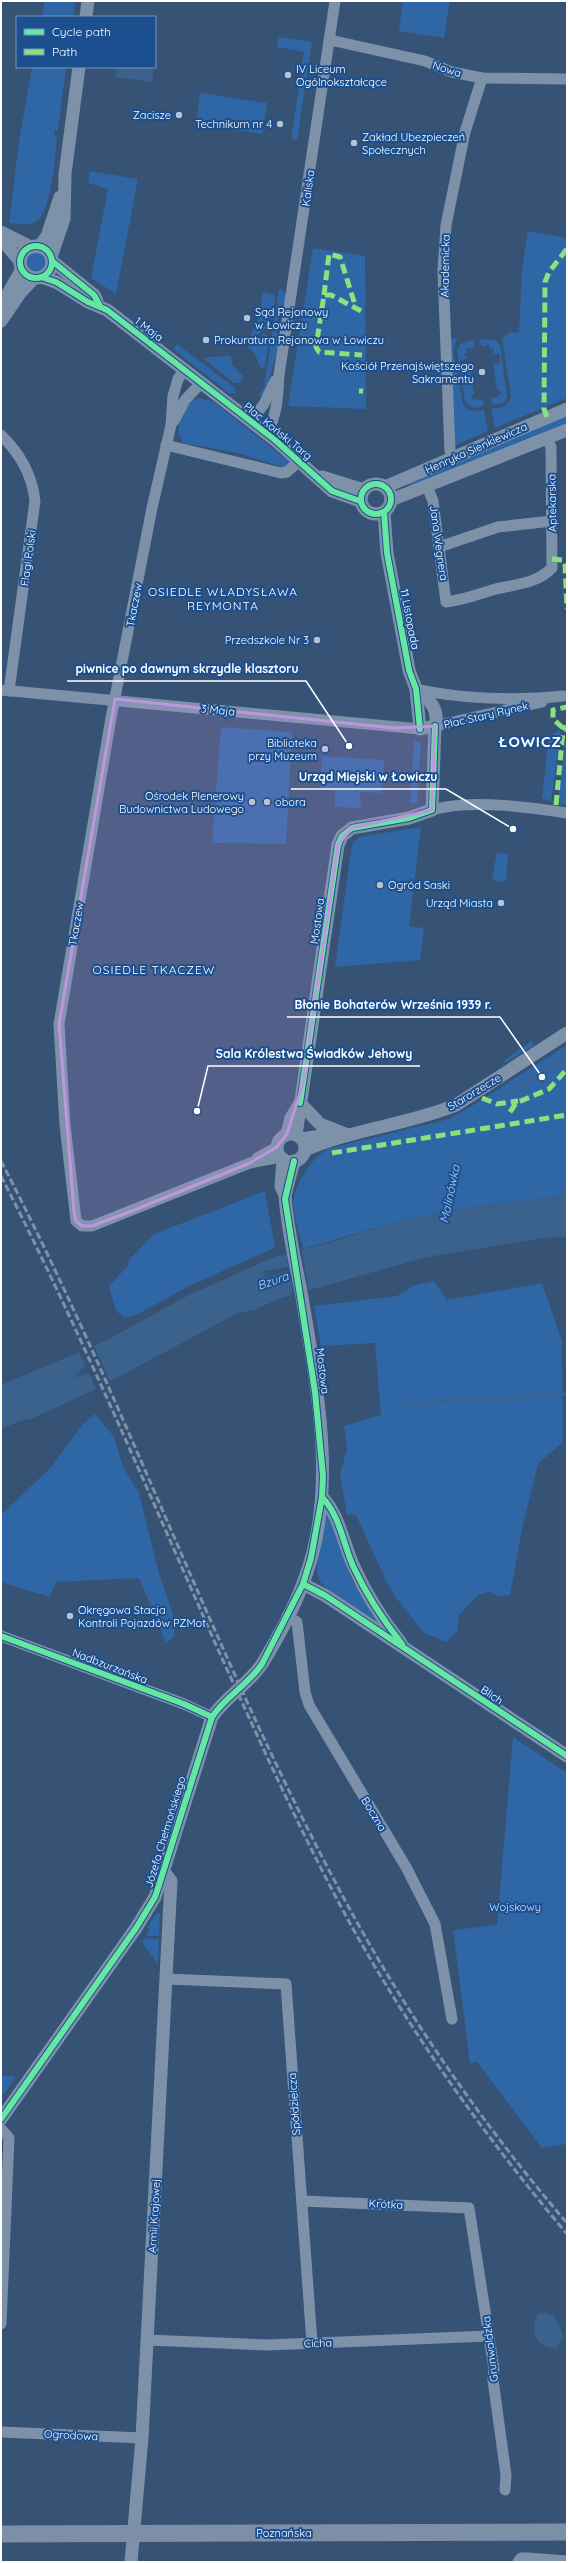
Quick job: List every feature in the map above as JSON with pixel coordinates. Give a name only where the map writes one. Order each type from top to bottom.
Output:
[{"type":"main road","name":"Poznańska","points":[[1,2534],[567,2532]]},
{"type":"street","points":[[86,16],[88,1]]},
{"type":"street","name":"Kaliska","points":[[267,434],[274,418],[279,375],[335,1]]},
{"type":"street","name":"Nowa","points":[[330,40],[425,61],[452,72],[482,78],[567,79]]},
{"type":"street","points":[[1,322],[20,293],[38,278],[50,271],[64,219],[65,178],[79,68]]},
{"type":"street","name":"Akademicka","points":[[453,458],[450,451],[443,271],[450,198],[454,190],[464,136],[482,78]]},
{"type":"street","points":[[1,306],[21,265],[24,252],[35,247],[47,236],[65,178]]},
{"type":"street","points":[[1,232],[35,247],[47,250],[52,259]]},
{"type":"street","points":[[1,240],[28,276],[38,278]]},
{"type":"street","name":"1 Maja","points":[[52,259],[94,296],[100,306]]},
{"type":"street","name":"1 Maja","points":[[38,278],[56,282],[88,302],[100,306],[185,369]]},
{"type":"street","points":[[172,425],[173,396],[178,380],[185,369]]},
{"type":"street","name":"Plac Koński Targ","points":[[185,369],[267,434],[314,474],[362,496]]},
{"type":"street","name":"Kaliska","points":[[251,421],[264,404],[279,375]]},
{"type":"street","points":[[166,445],[172,425],[185,400],[202,382]]},
{"type":"street","name":"Henryka Sienkiewicza","points":[[385,487],[567,409]]},
{"type":"street","name":"Henryka Sienkiewicza","points":[[391,500],[567,430]]},
{"type":"street","name":"Flagi Polski","points":[[1,435],[24,463],[30,475],[35,501],[5,690]]},
{"type":"street","name":"Aptekarska","points":[[446,602],[466,600],[493,590],[528,583],[543,576],[552,568],[551,447],[547,438]]},
{"type":"street","name":"Plac Koński Targ","points":[[166,445],[215,455],[281,473],[287,472],[299,461]]},
{"type":"street","name":"Tkaczew","points":[[166,445],[115,699],[59,1024],[65,1125],[76,1221],[82,1226],[92,1226],[250,1163],[284,1156]]},
{"type":"street","points":[[373,484],[385,487],[391,500],[379,514],[365,510],[362,496],[373,484]]},
{"type":"street","name":"Jana Wegnera","points":[[427,486],[433,501],[446,602]]},
{"type":"street","name":"11 Listopada","points":[[379,514],[409,670],[416,689],[420,729]]},
{"type":"street","points":[[439,547],[498,527],[552,521]]},
{"type":"street","name":"11 Listopada","points":[[416,689],[426,696],[435,709],[437,719],[435,726]]},
{"type":"street","name":"Plac Stary Rynek","points":[[416,689],[435,693],[518,698],[565,695]]},
{"type":"street","name":"3 Maja","points":[[5,690],[115,699],[394,728],[420,729],[435,726]]},
{"type":"street","name":"Plac Stary Rynek","points":[[432,810],[435,726],[565,695]]},
{"type":"street","points":[[432,810],[456,806],[502,806],[567,813]]},
{"type":"street","name":"Mostowa","points":[[298,1140],[300,1103],[338,844],[342,836],[352,828],[409,818],[432,810]]},
{"type":"street","name":"Starorzecze","points":[[298,1140],[348,1135],[438,1113],[456,1105],[567,1033]]},
{"type":"street","points":[[300,1103],[320,1124],[348,1135]]},
{"type":"street","points":[[280,1140],[298,1140],[301,1158],[284,1156],[280,1140]]},
{"type":"street","name":"Mostowa","points":[[284,1156],[281,1186],[285,1197],[308,1333],[321,1439],[322,1497],[311,1558],[303,1584]]},
{"type":"street","name":"Blich","points":[[322,1497],[336,1518],[359,1578],[384,1629]]},
{"type":"street","name":"Blich","points":[[303,1584],[384,1629],[407,1651],[567,1756]]},
{"type":"street","name":"Józefa Chełmońskiego","points":[[1,2119],[136,1928],[155,1896],[164,1872],[212,1717],[230,1695],[255,1674],[303,1584]]},
{"type":"street","name":"Boczna","points":[[287,1616],[297,1622],[305,1692],[317,1722],[402,1860],[435,1924],[452,2019]]},
{"type":"street","name":"Nadbzurzańska","points":[[1,1636],[184,1704],[212,1717]]},
{"type":"street","name":"Armii Krajowej","points":[[131,2562],[142,2438],[167,1979],[171,1881],[164,1872]]},
{"type":"street","name":"Spółdzielcza","points":[[167,1979],[286,1984],[312,2343]]},
{"type":"street","points":[[1,2129],[9,2138],[1,2324]]},
{"type":"street","name":"Krótka","points":[[302,2200],[469,2208]]},
{"type":"street","name":"Grunwaldzka","points":[[469,2208],[489,2336],[506,2475],[505,2490]]},
{"type":"street","name":"Cicha","points":[[147,2340],[267,2345],[489,2336]]},
{"type":"street","name":"Ogrodowa","points":[[1,2432],[142,2438]]},
{"type":"street","points":[[518,2562],[520,2558],[567,2561]]},
{"type":"highlighted area","points":[[115,699],[394,728],[435,726],[432,810],[352,828],[338,845],[303,1084],[287,1134],[277,1147],[250,1163],[92,1226],[82,1226],[76,1221],[74,1212],[59,1024]]},
{"type":"green space","points":[[45,1],[75,1],[73,16],[42,16]]},
{"type":"green space","points":[[403,1],[450,1],[444,38],[399,31]]},
{"type":"green space","points":[[279,37],[312,42],[297,140],[291,139],[304,52],[277,47]]},
{"type":"green space","points":[[32,68],[66,68],[58,131],[55,130],[54,135],[57,136],[52,182],[42,214],[34,223],[27,224],[9,223],[19,141]]},
{"type":"green space","points":[[200,93],[267,103],[262,134],[196,124]]},
{"type":"green space","points":[[90,171],[138,179],[116,294],[91,278],[108,189],[88,183]]},
{"type":"green space","points":[[528,231],[567,238],[567,398],[495,428],[491,409],[506,406],[511,397],[502,339],[510,332],[519,333],[522,268]]},
{"type":"green space","points":[[313,248],[365,256],[366,409],[288,406]]},
{"type":"green space","points":[[36,252],[43,255],[46,262],[43,269],[36,272],[29,269],[26,262],[29,255]]},
{"type":"green space","points":[[279,288],[287,294],[285,304],[279,307],[276,331],[281,337],[266,391],[264,396],[258,396],[264,388]]},
{"type":"green space","points":[[263,292],[275,295],[272,317],[267,327],[262,332],[248,339],[258,320]]},
{"type":"green space","points":[[263,334],[267,335],[269,339],[265,367],[261,369],[255,354],[247,346]]},
{"type":"green space","points":[[457,338],[453,352],[463,405],[470,411],[484,410],[488,431],[454,446],[450,339]]},
{"type":"green space","points":[[479,339],[496,340],[500,345],[507,396],[504,403],[493,405],[490,398],[498,397],[498,395],[501,394],[500,390],[497,390],[493,364],[500,363],[499,354],[491,355],[491,353],[494,353],[493,348],[490,349],[489,344],[482,347]]},
{"type":"green space","points":[[474,340],[474,348],[466,349],[467,353],[464,353],[465,358],[468,357],[468,359],[460,360],[462,370],[470,368],[474,394],[471,395],[472,399],[483,400],[483,406],[478,408],[469,406],[465,401],[457,350],[460,344]]},
{"type":"green space","points":[[177,344],[235,388],[235,393],[230,394],[173,349]]},
{"type":"green space","points":[[231,356],[232,365],[243,376],[240,383],[234,383],[204,359],[206,357]]},
{"type":"green space","points":[[198,398],[212,401],[290,462],[285,468],[238,453],[183,443],[178,433],[181,417],[193,400]]},
{"type":"green space","points":[[567,415],[567,424],[410,489],[407,481]]},
{"type":"green space","points":[[221,727],[292,732],[286,844],[212,843]]},
{"type":"green space","points":[[559,730],[561,733],[551,802],[542,798],[549,737]]},
{"type":"green space","points":[[567,730],[567,805],[559,804],[558,801]]},
{"type":"green space","points":[[414,741],[421,742],[417,803],[410,803]]},
{"type":"green space","points":[[322,756],[384,760],[382,793],[360,792],[361,808],[335,807],[335,791],[320,788]]},
{"type":"green space","name":"Ogród Saski","points":[[421,827],[409,926],[424,928],[420,960],[335,967],[352,844],[359,837]]},
{"type":"green space","points":[[497,853],[507,854],[508,857],[506,879],[503,882],[495,881],[492,878]]},
{"type":"green space","points":[[533,1040],[533,1046],[505,1063],[503,1061]]},
{"type":"green space","points":[[567,1045],[567,1195],[463,1208],[400,1221],[303,1249],[293,1202],[296,1190],[306,1170],[321,1153],[327,1149],[449,1119]]},
{"type":"green space","points":[[265,1191],[275,1248],[193,1284],[136,1315],[125,1318],[116,1311],[109,1286],[128,1266],[129,1260],[154,1234]]},
{"type":"green space","points":[[434,1281],[447,1300],[542,1283],[562,1341],[563,1442],[538,1464],[522,1529],[510,1595],[499,1597],[490,1591],[477,1596],[459,1615],[457,1631],[446,1642],[424,1633],[397,1599],[387,1583],[356,1515],[347,1515],[340,1475],[347,1448],[344,1426],[381,1415],[375,1343],[321,1346],[314,1306],[397,1296],[415,1285]]},
{"type":"green space","points":[[95,1414],[114,1437],[123,1467],[139,1493],[159,1573],[172,1612],[175,1636],[166,1643],[139,1578],[56,1582],[50,1597],[1,1582],[1,1515],[51,1467],[82,1425]]},
{"type":"green space","points":[[328,1514],[350,1576],[378,1623],[335,1596],[321,1583],[318,1577],[318,1555]]},
{"type":"green space","name":"Wojskowy","points":[[513,1737],[567,1773],[567,2144],[542,2148],[477,2062],[470,2063],[453,1930],[497,1925]]},
{"type":"green space","points":[[157,1912],[160,1914],[159,1936],[146,1936],[149,1930],[147,1928]]},
{"type":"green space","points":[[145,1938],[159,1939],[158,1964],[142,1943]]},
{"type":"green space","points":[[1,2075],[16,2077],[4,2094],[1,2092]]},
{"type":"water","points":[[117,68],[154,68],[152,82],[116,77]]},
{"type":"water","name":"Bzura","points":[[567,1195],[567,1237],[544,1238],[427,1257],[281,1298],[254,1310],[238,1313],[90,1392],[31,1419],[1,1429],[1,1385],[105,1341],[189,1295],[274,1257],[325,1244],[400,1221],[463,1208]],"holes":[[[302,1264],[291,1270],[265,1278],[264,1271]],[[102,1364],[96,1370],[73,1378],[84,1367]]]},
{"type":"water","points":[[544,2313],[554,2316],[562,2332],[562,2340],[556,2348],[543,2345],[536,2337],[534,2332],[535,2320],[538,2314]]},
{"type":"pier","points":[[301,1247],[309,1292],[293,1296],[289,1269],[292,1267],[289,1268],[286,1251]]},
{"type":"pier","points":[[93,1344],[111,1383],[97,1391],[88,1371],[96,1367],[87,1369],[78,1350]]},
{"type":"waterway","name":"Malinówka","points":[[504,1096],[567,1057]]},
{"type":"waterway","name":"Malinówka","points":[[446,1215],[459,1155]]},
{"type":"waterway","points":[[407,1404],[567,1394]]},
{"type":"railway","points":[[1,1161],[47,1253],[90,1345],[256,1721],[300,1813],[347,1904],[396,1988],[449,2070],[506,2148],[567,2223]]},
{"type":"railway","points":[[1,1176],[87,1354],[267,1757],[300,1826],[352,1927],[375,1968],[425,2047],[479,2123],[567,2234]]},
{"type":"marked path","points":[[547,417],[544,409],[545,282],[549,272],[567,249]]},
{"type":"marked path","points":[[324,295],[329,254],[340,257],[356,308]]},
{"type":"marked path","points":[[361,311],[331,295],[324,295],[316,347],[319,352],[362,355]]},
{"type":"marked path","points":[[552,559],[563,560],[565,564],[567,609]]},
{"type":"marked path","points":[[563,728],[553,719],[553,710],[567,707]]},
{"type":"marked path","points":[[556,805],[563,731],[567,726]]},
{"type":"marked path","points":[[510,1112],[516,1103],[549,1089],[567,1069]]},
{"type":"marked path","points":[[482,1098],[497,1104],[518,1101]]},
{"type":"marked path","points":[[332,1153],[567,1115]]},
{"type":"cycle path","points":[[33,246],[39,246],[49,253],[52,262],[51,268],[45,275],[39,278],[33,278],[23,271],[20,265],[20,259],[27,249],[33,246]]},
{"type":"cycle path","points":[[52,261],[94,295],[100,306]]},
{"type":"cycle path","points":[[41,277],[56,282],[88,302],[107,310],[275,440],[332,491],[360,501]]},
{"type":"cycle path","points":[[376,484],[387,488],[391,499],[387,510],[376,514],[365,510],[361,499],[365,488],[376,484]]},
{"type":"cycle path","points":[[384,512],[387,553],[409,670],[416,689],[420,729]]},
{"type":"cycle path","points":[[300,1103],[338,845],[342,836],[352,828],[409,818],[432,810],[435,726]]},
{"type":"cycle path","points":[[1,2119],[136,1928],[155,1897],[212,1717],[224,1702],[250,1678],[262,1664],[303,1584],[311,1558],[322,1497],[323,1476],[315,1392],[285,1199],[294,1161]]},
{"type":"cycle path","points":[[322,1497],[328,1504],[337,1521],[353,1566],[363,1587],[402,1644]]},
{"type":"cycle path","points":[[303,1584],[326,1596],[567,1756]]},
{"type":"cycle path","points":[[1,1636],[184,1704],[212,1717]]},
{"type":"place","name":"IV Liceum Ogólnokształcące","points":[[288,75]]},
{"type":"place","name":"Zacisze","points":[[179,115]]},
{"type":"place","name":"Technikum nr 4","points":[[280,124]]},
{"type":"place","name":"Zakład Ubezpieczeń Społecznych","points":[[354,143]]},
{"type":"place","name":"Sąd Rejonowy w Łowiczu","points":[[247,318]]},
{"type":"place","name":"Prokuratura Rejonowa w Łowiczu","points":[[206,340]]},
{"type":"place","name":"Kościół Przenajświętszego Sakramentu","points":[[482,372]]},
{"type":"place","name":"Przedszkole Nr 3","points":[[317,640]]},
{"type":"place","name":"piwnice po dawnym skrzydle klasztoru","points":[[349,746]]},
{"type":"place","name":"Biblioteka przy Muzeum","points":[[325,749]]},
{"type":"place","name":"Ośrodek Plenerowy Budownictwa Ludowego","points":[[252,802]]},
{"type":"place","name":"obora","points":[[267,802]]},
{"type":"place","name":"Urząd Miejski w Łowiczu","points":[[513,829]]},
{"type":"place","name":"Ogród Saski","points":[[380,885]]},
{"type":"place","name":"Urząd Miasta","points":[[501,903]]},
{"type":"place","name":"Błonie Bohaterów Września 1939 r.","points":[[542,1077]]},
{"type":"place","name":"Sala Królestwa Świadków Jehowy","points":[[197,1111]]},
{"type":"place","name":"Okręgowa Stacja Kontroli Pojazdów PZMot","points":[[70,1616]]},
{"type":"district","name":"OSIEDLE WŁADYSŁAWA REYMONTA","points":[[223,599]]},
{"type":"district","name":"ŁOWICZ","points":[[530,742]]},
{"type":"district","name":"OSIEDLE TKACZEW","points":[[154,970]]}]
